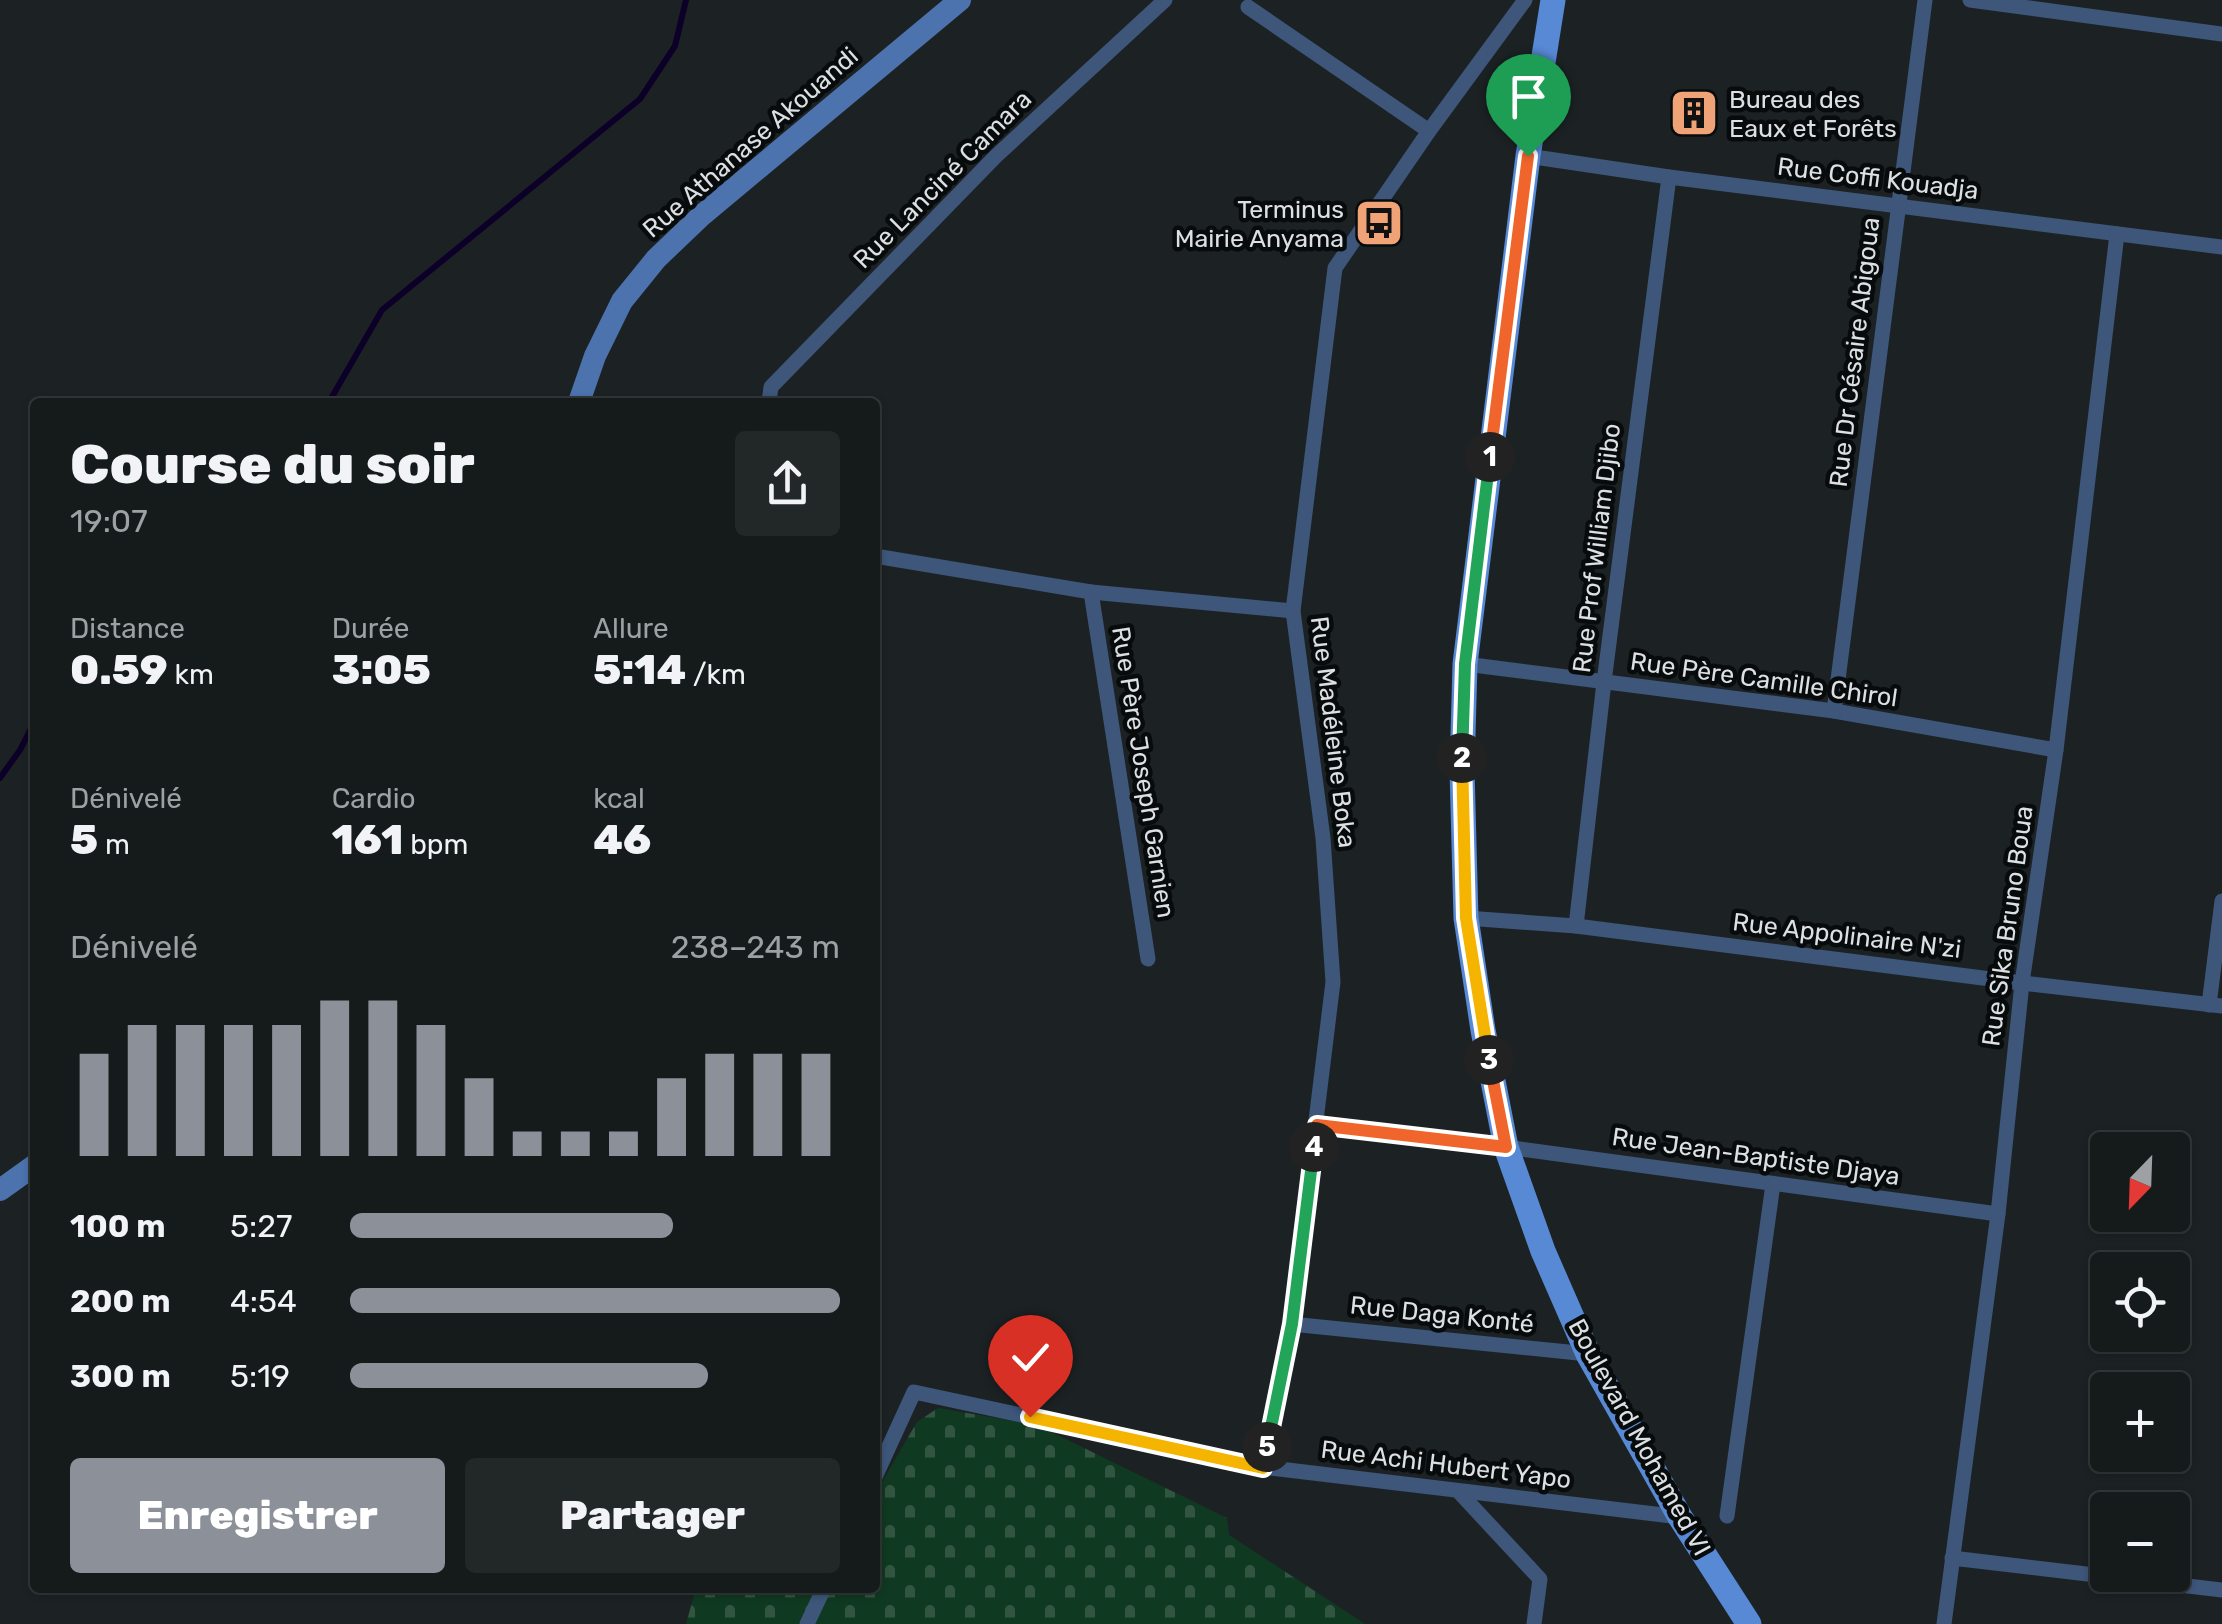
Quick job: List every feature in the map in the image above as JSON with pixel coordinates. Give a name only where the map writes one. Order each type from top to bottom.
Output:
[{"type":"main road","name":"Boulevard Mohamed VI","points":[[1553,0],[1528,156],[1465,664],[1462,770],[1466,918],[1482,1030],[1506,1147],[1543,1251],[1588,1354],[1680,1517],[1749,1624]]},
{"type":"street","name":"Rue Athanase Akouandi","points":[[580,398],[594,356],[622,301],[656,260],[701,216],[960,0]]},
{"type":"street","name":"Rue Lanciné Camara","points":[[770,398],[771,386],[996,156],[1164,0]]},
{"type":"street","name":"Rue Madéleine Boka","points":[[1263,1468],[1292,1324],[1333,982],[1323,838],[1293,611],[1334,268],[1525,0]]},
{"type":"street","name":"Rue Dr Césaire Abigoua","points":[[1834,711],[1925,0]]},
{"type":"street","points":[[1970,0],[2222,34]]},
{"type":"street","points":[[1248,7],[1429,131]]},
{"type":"street","name":"Rue Coffi Kouadja","points":[[1528,156],[2222,248]]},
{"type":"street","name":"Rue Prof William Djibo","points":[[1576,926],[1668,177]]},
{"type":"street","name":"Rue Sika Bruno Boua","points":[[1944,1624],[1998,1214],[2022,983],[2056,750],[2117,234]]},
{"type":"street","points":[[880,557],[1091,592],[1293,611]]},
{"type":"street","name":"Rue Père Joseph Garnien","points":[[1091,592],[1148,958]]},
{"type":"street","name":"Rue Père Camille Chirol","points":[[1465,664],[1834,711],[2056,750]]},
{"type":"street","points":[[2216,1006],[2222,901]]},
{"type":"street","name":"Rue Appolinaire N'zi","points":[[1466,918],[1576,926],[2216,1006]]},
{"type":"street","name":"Rue Jean-Baptiste Djaya","points":[[1317,1125],[1998,1214]]},
{"type":"street","points":[[0,1190],[30,1168]]},
{"type":"street","points":[[1727,1516],[1772,1184]]},
{"type":"street","name":"Rue Daga Konté","points":[[1292,1324],[1588,1354]]},
{"type":"street","name":"Rue Achi Hubert Yapo","points":[[880,1466],[914,1392],[1263,1468],[1680,1517]]},
{"type":"street","points":[[1458,1490],[1540,1579],[1534,1624]]},
{"type":"street","points":[[1952,1558],[2222,1590]]},
{"type":"street","points":[[807,1624],[822,1593]]},
{"type":"green space","points":[[938,1408],[1037,1425],[1227,1518],[1229,1535],[1365,1624],[686,1624],[695,1593],[880,1593],[880,1485],[917,1422]]},
{"type":"waterway","points":[[331,398],[382,310],[640,99],[675,46],[686,0]]},
{"type":"waterway","points":[[0,778],[30,731]]},
{"type":"place","name":"Bureau des Eaux et Forêts","points":[[1694,113]]},
{"type":"place","name":"Terminus Mairie Anyama","points":[[1379,223]]},
{"type":"route","points":[[1030,1417],[1263,1468],[1292,1324],[1317,1125],[1506,1147],[1482,1030],[1466,918],[1462,770],[1465,664],[1528,156]]}]
